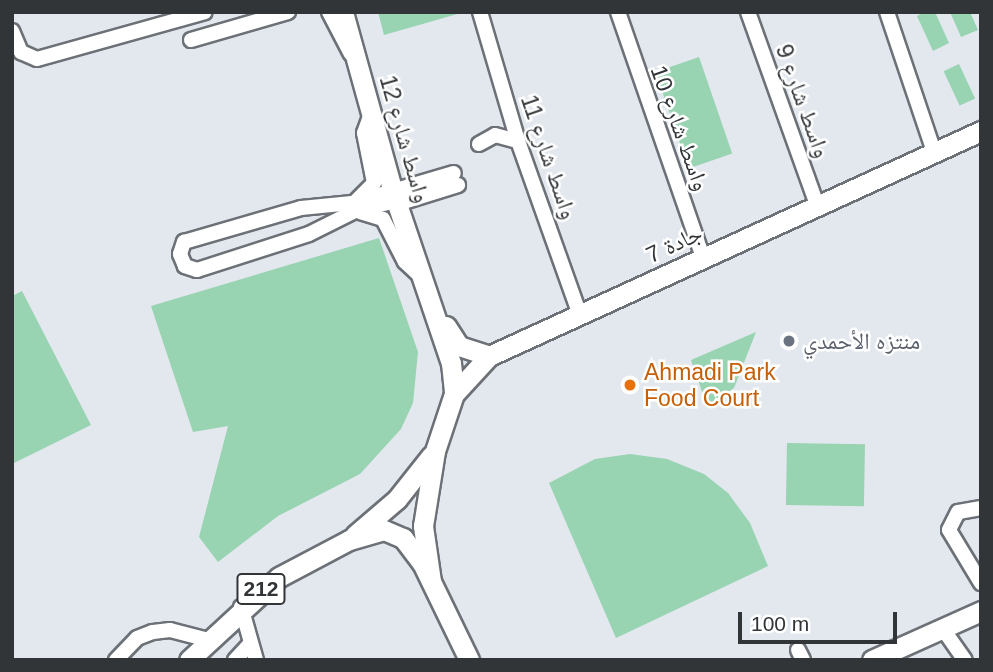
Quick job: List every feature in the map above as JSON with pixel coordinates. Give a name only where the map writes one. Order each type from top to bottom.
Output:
[{"type":"main road","name":"واسط شارع 12","points":[[343,12],[396,199],[451,363],[454,394]]},
{"type":"main road","name":"جادة 7","points":[[432,581],[423,526],[435,451],[454,394],[489,356],[981,131]]},
{"type":"main road","name":"واسط شارع 12","points":[[422,278],[459,346],[489,356]]},
{"type":"main road","name":"جادة 7","points":[[349,540],[402,494],[435,451]]},
{"type":"main road","name":"212","points":[[189,660],[241,607],[279,577],[349,540],[376,531],[395,533],[411,547],[432,581],[445,618],[469,660]]},
{"type":"main road","points":[[872,660],[981,611]]},
{"type":"street","points":[[12,31],[21,52],[37,59],[205,12]]},
{"type":"street","points":[[191,40],[288,12]]},
{"type":"street","points":[[329,12],[343,44],[356,58]]},
{"type":"street","name":"واسط شارع 11","points":[[480,12],[518,141],[580,315]]},
{"type":"street","name":"واسط شارع 10","points":[[618,12],[703,258]]},
{"type":"street","name":"واسط شارع 9","points":[[748,12],[817,205]]},
{"type":"street","points":[[887,12],[934,152]]},
{"type":"street","points":[[372,114],[364,133],[374,183],[354,207],[323,227],[197,270],[185,266],[180,254],[184,242],[317,207],[354,207],[396,199],[456,179]]},
{"type":"street","points":[[479,144],[495,135],[518,141]]},
{"type":"street","points":[[317,207],[323,227]]},
{"type":"street","points":[[354,207],[383,219],[405,262],[422,278]]},
{"type":"street","points":[[981,508],[958,512],[950,530],[981,583]]},
{"type":"street","points":[[241,607],[249,645],[256,660]]},
{"type":"street","points":[[948,626],[965,660]]},
{"type":"street","points":[[116,660],[137,638],[153,632],[180,632],[209,640]]},
{"type":"street","points":[[234,660],[249,645]]},
{"type":"green space","points":[[378,12],[461,12],[461,13],[384,35]]},
{"type":"green space","points":[[924,12],[935,12],[949,43],[933,51],[917,16]]},
{"type":"green space","points":[[950,12],[970,12],[978,30],[961,37]]},
{"type":"green space","points":[[699,57],[732,153],[689,168],[656,72]]},
{"type":"green space","points":[[959,64],[975,98],[960,106],[944,71]]},
{"type":"green space","points":[[379,238],[418,352],[413,403],[401,429],[360,474],[278,516],[218,562],[199,537],[228,426],[193,432],[151,306]]},
{"type":"green space","points":[[22,291],[91,425],[12,464],[12,296]]},
{"type":"green space","points":[[756,332],[734,388],[707,406],[691,360]]},
{"type":"green space","points":[[787,443],[865,444],[864,506],[786,505]]},
{"type":"green space","points":[[630,454],[667,459],[704,474],[728,493],[750,523],[768,566],[616,638],[549,483],[595,459]]},
{"type":"place","name":"منتزه الأحمدي","points":[[789,341]]},
{"type":"place","name":"Ahmadi Park Food Court","points":[[630,385]]}]
